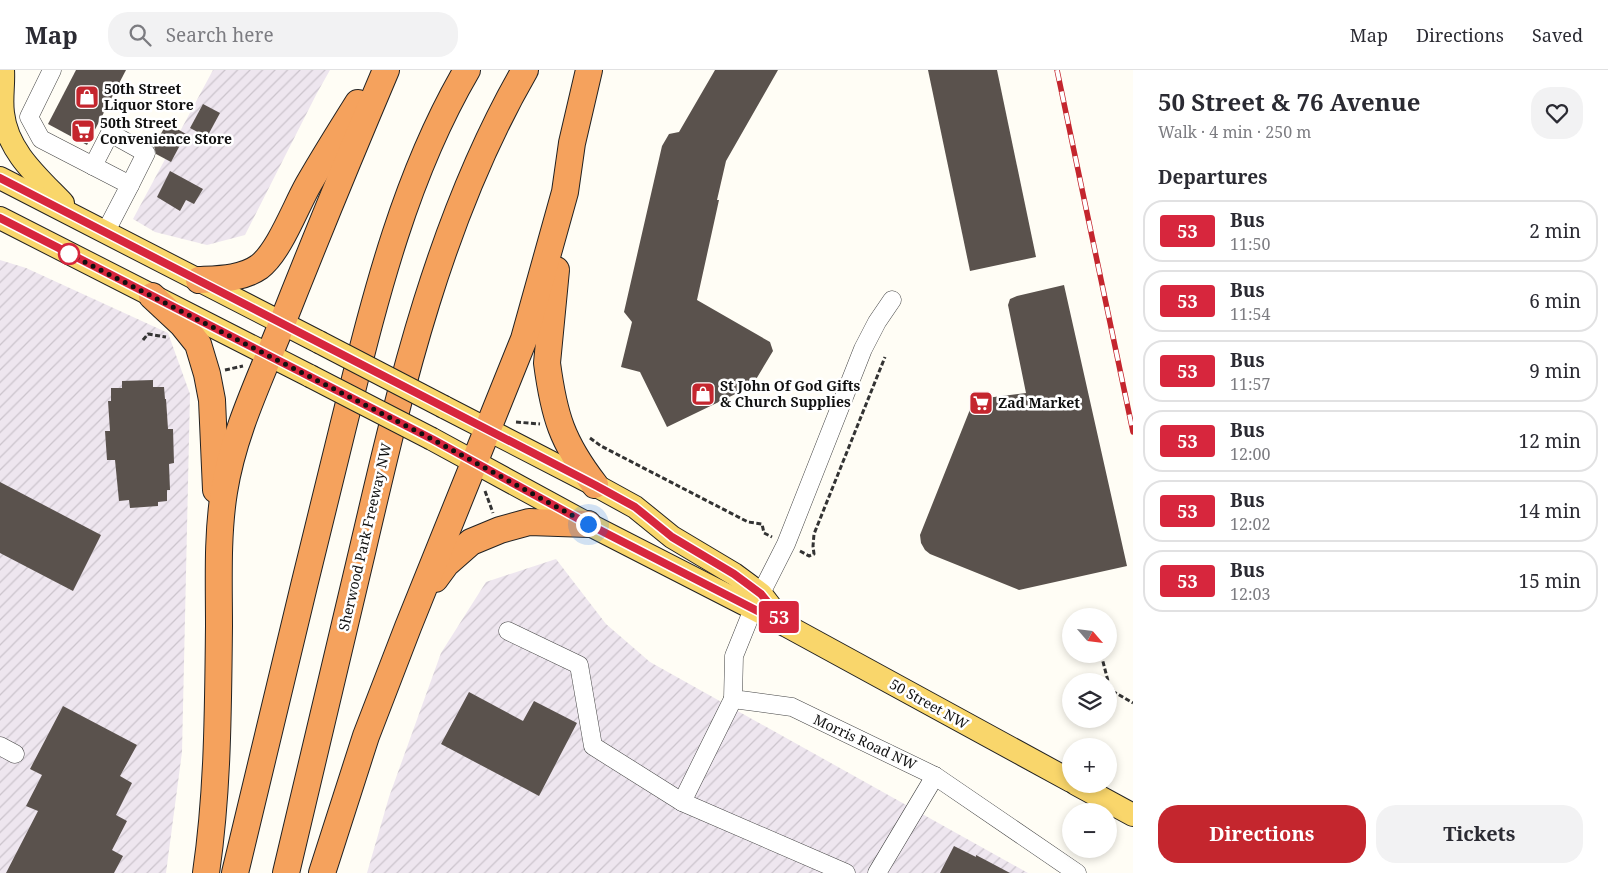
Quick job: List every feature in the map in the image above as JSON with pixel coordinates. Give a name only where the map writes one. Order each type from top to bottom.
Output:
[{"type":"highway","points":[[199,280],[225,279],[250,272],[259,267],[272,252],[308,185],[378,70]]},
{"type":"highway","points":[[206,873],[213,826],[218,722],[220,544],[224,492],[235,445],[248,404],[257,361],[282,323],[386,70]]},
{"type":"highway","points":[[235,873],[371,314],[402,212],[424,155],[467,70]]},
{"type":"highway","name":"Sherwood Park Freeway NW","points":[[286,873],[386,450],[417,331],[455,221],[481,155],[526,70]]},
{"type":"highway","points":[[322,873],[366,736],[474,462],[499,425],[565,192],[572,143],[589,70]]},
{"type":"highway","points":[[555,228],[555,293],[547,363],[571,429],[567,444],[595,485]]},
{"type":"highway","points":[[152,296],[182,324],[198,344],[207,374],[212,400],[213,453],[220,544]]},
{"type":"highway","points":[[419,602],[446,564],[471,542],[506,528],[529,522],[588,524]]},
{"type":"main road","points":[[3,70],[3,114],[14,146],[32,171],[74,214]]},
{"type":"main road","name":"50 Street NW","points":[[0,178],[74,214],[444,407],[499,425],[595,485],[635,507],[672,537],[734,574],[757,602],[787,626],[1062,776]]},
{"type":"main road","name":"50 Street NW","points":[[0,218],[152,296],[257,361],[310,376],[432,439],[588,524],[757,602]]},
{"type":"main road","points":[[0,232],[34,235]]},
{"type":"main road","points":[[1093,793],[1133,815]]},
{"type":"street","points":[[52,70],[29,117],[41,139],[130,185]]},
{"type":"street","points":[[93,166],[110,133],[146,153],[106,231]]},
{"type":"street","points":[[682,802],[733,699],[734,656],[757,602],[786,544],[863,349],[877,322],[892,300]]},
{"type":"street","points":[[508,631],[579,664],[593,746],[682,802],[846,873]]},
{"type":"street","name":"Morris Road NW","points":[[733,699],[792,707],[935,776],[1077,873]]},
{"type":"street","points":[[877,873],[935,776]]},
{"type":"path","points":[[499,425],[571,429],[609,451],[748,522],[762,524],[764,533],[809,556],[814,554],[812,546],[814,534],[885,357]]},
{"type":"path","points":[[223,370],[257,361]]},
{"type":"path","points":[[1117,694],[1133,703]]},
{"type":"shaded area","points":[[213,70],[330,70],[245,235],[207,245],[155,232],[133,219]]},
{"type":"shaded area","points":[[0,260],[26,268],[168,333],[190,394],[182,752],[166,873],[0,873]]},
{"type":"shaded area","points":[[556,559],[606,624],[650,662],[1028,873],[367,873],[389,797],[441,653],[486,582]]},
{"type":"building","name":"50th Street Liquor Store","points":[[76,70],[126,70],[87,145],[48,124]]},
{"type":"building","points":[[715,70],[778,70],[726,161],[697,300],[770,342],[773,351],[752,386],[667,427],[640,372],[621,367],[632,322],[624,312],[662,146],[669,134],[679,132]]},
{"type":"building","points":[[928,70],[997,70],[1036,257],[970,271]]},
{"type":"building","points":[[203,104],[220,113],[207,137],[190,128]]},
{"type":"building","points":[[167,123],[186,134],[171,162],[156,154],[154,146]]},
{"type":"building","points":[[170,171],[203,189],[194,204],[186,200],[180,211],[157,197]]},
{"type":"building","points":[[1064,285],[1127,566],[1019,590],[930,554],[921,543],[920,535],[971,407],[976,402],[986,398],[1026,393],[1008,305],[1010,299]]},
{"type":"building","points":[[153,380],[153,387],[164,387],[168,429],[173,429],[174,463],[169,464],[170,490],[167,490],[167,501],[158,502],[158,506],[130,508],[129,500],[119,501],[115,460],[107,460],[105,431],[110,431],[108,401],[111,401],[111,388],[122,388],[122,381]]},
{"type":"building","points":[[0,482],[101,535],[73,591],[0,553]]},
{"type":"building","points":[[469,692],[523,721],[534,701],[577,723],[539,796],[441,744]]},
{"type":"building","points":[[63,706],[137,745],[120,776],[132,783],[116,815],[127,821],[112,850],[123,856],[114,873],[6,873],[38,811],[26,806],[42,775],[30,769]]},
{"type":"building","points":[[954,846],[976,857],[976,855],[1010,873],[940,873]]},
{"type":"railway","points":[[1057,70],[1133,432]]},
{"type":"bus line","name":"53","points":[[0,178],[74,214],[635,507],[672,537],[734,574],[761,594],[787,626],[588,524],[432,439],[0,218]]},
{"type":"place","name":"50th Street Liquor Store","points":[[87,97]]},
{"type":"place","name":"50th Street Convenience Store","points":[[83,131]]},
{"type":"place","name":"St John Of God Gifts & Church Supplies","points":[[703,394]]},
{"type":"place","name":"Zad Market","points":[[981,403]]},
{"type":"route","points":[[69,254],[432,439],[588,524]]}]
